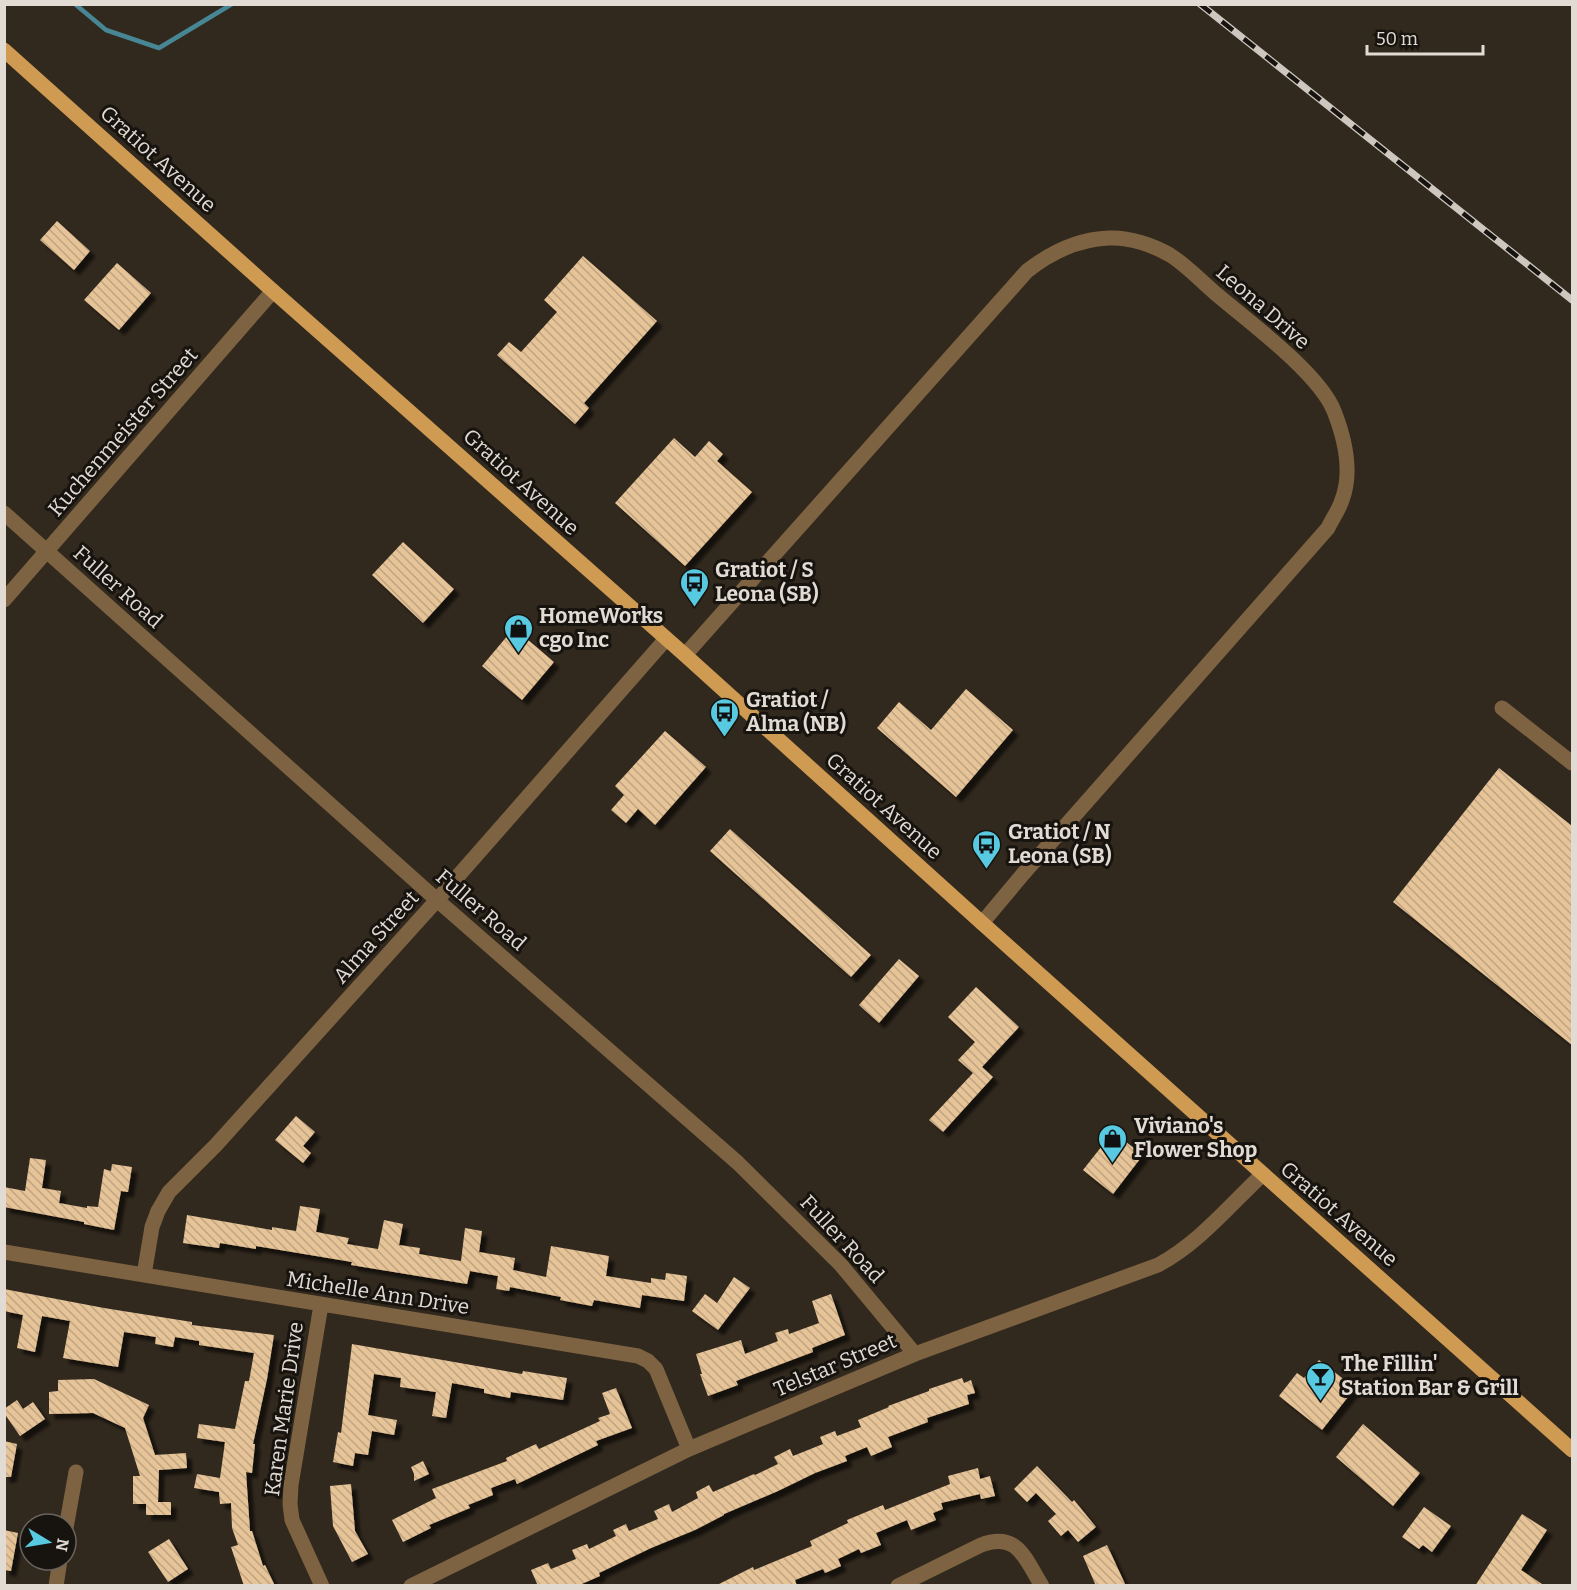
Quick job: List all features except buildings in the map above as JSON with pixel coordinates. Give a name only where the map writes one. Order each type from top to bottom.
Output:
[{"type":"main road","name":"Gratiot Avenue","points":[[4,50],[685,655],[1572,1450]]},
{"type":"street","name":"Leona Drive","points":[[685,655],[1027,271],[1047,256],[1079,243],[1110,238],[1139,242],[1170,255],[1278,346],[1316,383],[1334,410],[1343,439],[1349,471],[1342,500],[1328,528],[982,923]]},
{"type":"street","name":"Kuchenmeister Street","points":[[4,600],[273,291]]},
{"type":"street","name":"Fuller Road","points":[[4,513],[437,900],[738,1162],[841,1265],[915,1354]]},
{"type":"street","name":"Alma Street","points":[[144,1275],[152,1227],[169,1192],[216,1145],[437,900],[666,639]]},
{"type":"street","points":[[1502,708],[1572,764]]},
{"type":"street","name":"Telstar Street","points":[[411,1586],[689,1449],[915,1354],[1158,1265],[1192,1243],[1263,1174]]},
{"type":"street","name":"Michelle Ann Drive","points":[[4,1252],[638,1356],[648,1361],[656,1369],[689,1449]]},
{"type":"street","name":"Karen Marie Drive","points":[[321,1305],[291,1485],[290,1504],[292,1520],[322,1586]]},
{"type":"street","points":[[69,1512],[76,1472]]},
{"type":"street","points":[[898,1586],[994,1540],[1003,1540],[1014,1545],[1021,1552],[1042,1586]]},
{"type":"waterway","points":[[75,4],[106,30],[159,48],[232,4]]},
{"type":"railway","points":[[1200,4],[1572,300]]},
{"type":"place","name":"Gratiot / S Leona (SB)","points":[[694,608]]},
{"type":"place","name":"HomeWorks cgo Inc","points":[[518,654]]},
{"type":"place","name":"Gratiot / Alma (NB)","points":[[725,738]]},
{"type":"place","name":"Gratiot / N Leona (SB)","points":[[987,870]]},
{"type":"place","name":"Viviano's Flower Shop","points":[[1113,1164]]},
{"type":"place","name":"The Fillin' Station Bar & Grill","points":[[1320,1402]]}]
